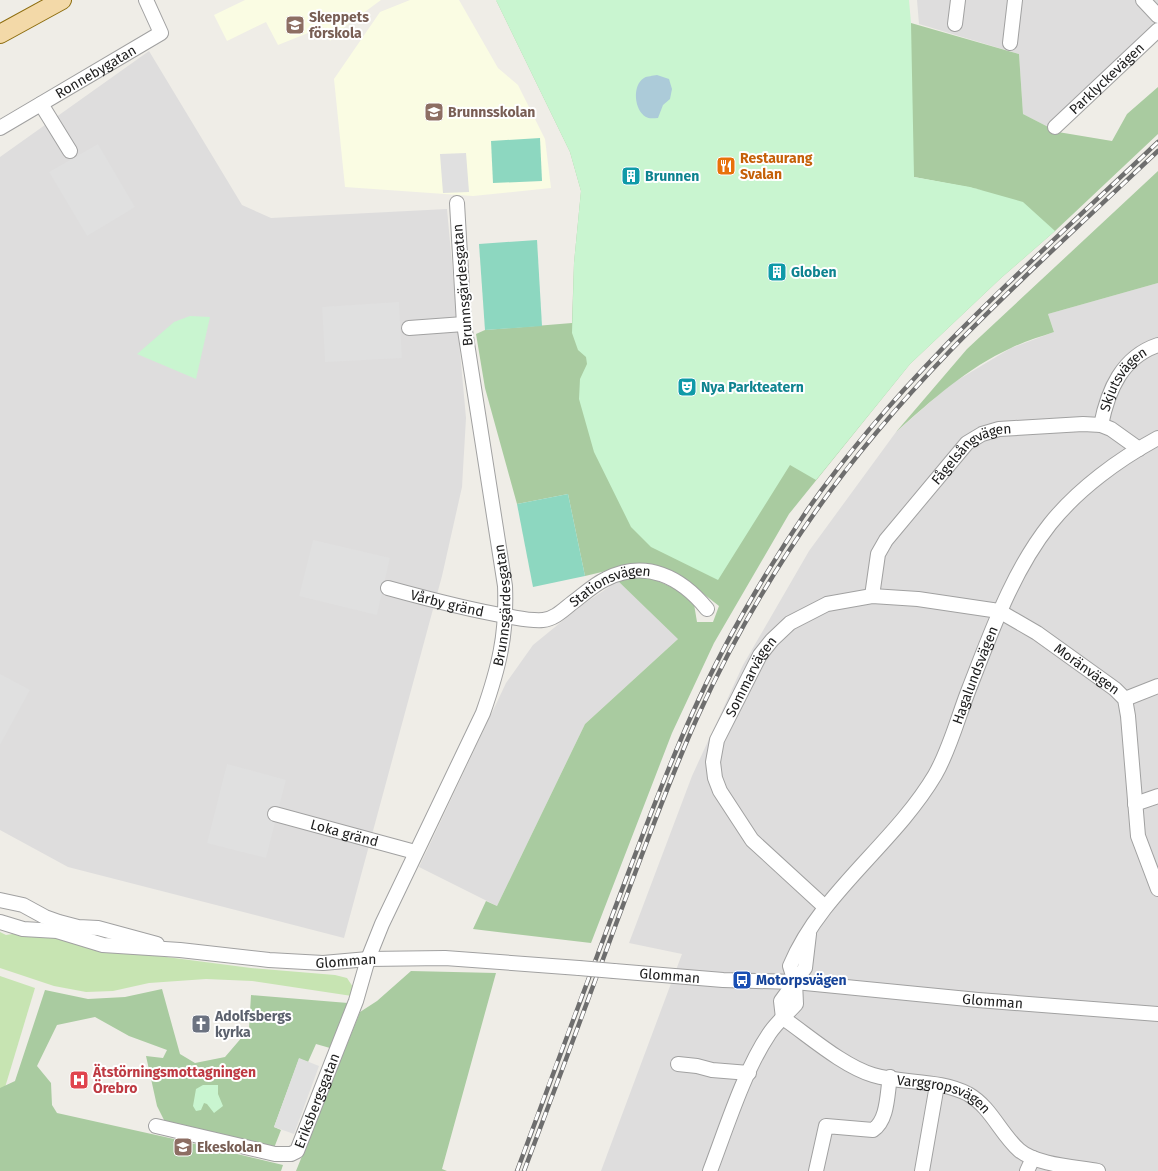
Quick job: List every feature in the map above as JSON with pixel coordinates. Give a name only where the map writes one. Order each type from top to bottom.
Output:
[{"type":"main road","points":[[0,34],[62,0]]},
{"type":"street","name":"Ronnebygatan","points":[[0,128],[161,33],[146,0]]},
{"type":"street","points":[[955,24],[958,0]]},
{"type":"street","points":[[1010,43],[1015,0]]},
{"type":"street","points":[[1143,0],[1158,16]]},
{"type":"street","name":"Parklyckevägen","points":[[1055,127],[1158,30]]},
{"type":"street","points":[[41,104],[70,151]]},
{"type":"street","name":"Brunnsgärdesgatan","points":[[368,959],[415,852],[484,713],[500,660],[506,616],[504,578],[464,324],[457,203]]},
{"type":"street","points":[[409,328],[464,324]]},
{"type":"street","name":"Skjutsvägen","points":[[1101,425],[1111,389],[1123,370],[1132,360],[1149,348],[1158,345]]},
{"type":"street","name":"Fågelsångvägen","points":[[872,596],[878,554],[886,540],[967,443],[982,434],[999,429],[1083,424],[1101,425],[1112,428],[1138,449]]},
{"type":"street","name":"Hagalundsvägen","points":[[795,982],[805,968],[810,931],[825,907],[887,839],[915,805],[936,775],[999,611],[1025,563],[1050,524],[1078,495],[1138,449],[1158,438]]},
{"type":"street","name":"Stationsvägen","points":[[506,616],[530,621],[545,620],[556,616],[604,579],[616,574],[635,570],[655,573],[672,578],[696,596],[707,609]]},
{"type":"street","name":"Vårby gränd","points":[[388,588],[474,611],[506,616]]},
{"type":"street","name":"Sommarvägen","points":[[825,907],[752,840],[720,791],[715,778],[713,762],[717,740],[738,696],[760,656],[772,640],[790,624],[817,608],[833,603],[872,596],[918,599],[999,611]]},
{"type":"street","name":"Moränvägen","points":[[999,611],[1037,632],[1115,689],[1125,699],[1128,716],[1138,836],[1158,889]]},
{"type":"street","points":[[1125,699],[1158,686]]},
{"type":"street","points":[[1135,804],[1158,796]]},
{"type":"street","name":"Loka gränd","points":[[275,814],[415,852]]},
{"type":"street","name":"Glomman","points":[[0,900],[23,905],[45,917],[59,922],[98,928],[180,950]]},
{"type":"street","name":"Glomman","points":[[0,922],[23,929],[57,931],[103,945],[180,950],[223,956],[308,962],[368,959],[466,959],[723,980],[795,982],[1158,1014]]},
{"type":"street","name":"Eriksbergsgatan","points":[[156,1126],[275,1154],[291,1154],[297,1151],[353,1008],[368,959]]},
{"type":"street","points":[[710,1171],[749,1073],[770,1032],[796,1004],[795,982]]},
{"type":"street","name":"Varggropsvägen","points":[[783,1018],[855,1069],[874,1075],[937,1085],[968,1094],[980,1103],[1020,1150],[1033,1158],[1098,1171]]},
{"type":"street","points":[[678,1064],[697,1066],[712,1070],[749,1073]]},
{"type":"street","points":[[816,1171],[826,1126],[873,1130],[878,1126],[883,1117],[890,1078]]},
{"type":"street","points":[[922,1171],[937,1085]]},
{"type":"street","points":[[1027,1171],[1033,1158]]},
{"type":"shaded area","name":"Skeppets förskola","points":[[245,0],[381,0],[347,25],[330,41],[323,27],[278,45],[266,22],[227,41],[214,15]]},
{"type":"shaded area","name":"Brunnsskolan","points":[[410,0],[459,0],[498,68],[518,85],[545,139],[551,188],[473,196],[345,187],[334,79],[380,12]]},
{"type":"shaded area","points":[[917,0],[1158,0],[1158,39],[1058,132],[1023,114],[1019,54],[919,24]]},
{"type":"shaded area","points":[[149,51],[242,205],[271,218],[447,209],[466,418],[462,487],[442,576],[344,938],[68,867],[0,830],[0,157]]},
{"type":"shaded area","points":[[98,144],[135,207],[87,236],[49,172]]},
{"type":"shaded area","points":[[466,153],[469,192],[443,193],[440,154]]},
{"type":"shaded area","points":[[1158,283],[1158,1171],[601,1171],[682,954],[629,943],[692,776],[743,665],[809,551],[896,432],[951,384],[1011,348],[1054,332],[1048,314]]},
{"type":"shaded area","points":[[399,302],[402,358],[325,362],[322,307]]},
{"type":"shaded area","points":[[313,540],[390,558],[377,615],[299,596]]},
{"type":"shaded area","points":[[618,581],[679,638],[585,724],[497,906],[419,867],[506,683],[533,645],[582,605]]},
{"type":"shaded area","points":[[0,674],[30,690],[0,745]]},
{"type":"shaded area","points":[[227,764],[286,780],[266,858],[207,843]]},
{"type":"shaded area","points":[[299,1058],[319,1066],[294,1134],[274,1127]]},
{"type":"green space","points":[[496,0],[606,130],[983,190],[914,177],[812,33],[911,23],[1019,54],[1023,114],[1058,132],[1112,141],[1127,114],[1158,87],[1158,134],[910,364],[789,514],[714,643],[672,733],[591,943],[473,929],[486,901],[497,906],[585,724],[678,639],[618,581],[644,575],[676,589],[694,604],[697,622],[713,622],[719,606],[686,580],[623,567],[585,576],[568,494],[517,504],[485,388],[476,334],[485,330],[572,323],[574,263],[581,191],[570,152]]},
{"type":"green space","points":[[496,0],[909,0],[911,23],[914,177],[970,187],[1023,202],[1055,231],[1001,278],[910,364],[816,480],[790,465],[718,580],[651,547],[631,527],[594,452],[579,399],[580,379],[587,364],[586,357],[578,350],[572,333],[574,263],[581,191],[570,152]]},
{"type":"green space","points":[[540,138],[542,181],[493,183],[491,141]]},
{"type":"green space","points":[[1158,171],[1158,283],[1048,314],[1054,332],[1027,341],[980,365],[950,386],[896,432],[967,349]]},
{"type":"green space","points":[[537,240],[542,326],[485,330],[479,244]]},
{"type":"green space","points":[[190,316],[210,317],[196,379],[137,354],[174,322]]},
{"type":"green space","points":[[568,494],[585,576],[533,587],[517,504]]},
{"type":"green space","points":[[0,932],[6,935],[25,932],[48,932],[97,948],[251,968],[335,975],[347,978],[353,987],[352,996],[252,981],[206,979],[149,983],[113,991],[86,992],[54,986],[0,968]]},
{"type":"green space","points":[[411,971],[496,973],[442,1169],[447,1171],[296,1171],[360,1012],[377,1001]]},
{"type":"green space","points":[[0,976],[35,988],[0,1104]]},
{"type":"green space","points":[[162,989],[180,1054],[195,1063],[225,1057],[249,1029],[251,995],[348,1003],[330,1048],[316,1044],[308,1062],[299,1059],[274,1127],[281,1130],[274,1148],[166,1124],[157,1106],[146,1056],[163,1058],[167,1050],[129,1036],[95,1017],[57,1025],[37,1066],[51,1083],[52,1105],[57,1113],[283,1165],[281,1171],[0,1171],[0,1088],[15,1081],[45,990],[88,999],[125,997]]},
{"type":"green space","points":[[203,1085],[218,1085],[218,1094],[223,1106],[214,1113],[207,1104],[204,1103],[201,1110],[196,1111],[193,1106],[196,1089]]},
{"type":"water","points":[[657,75],[669,79],[672,89],[670,99],[663,105],[658,118],[649,118],[642,114],[639,109],[636,92],[640,81],[648,76]]},
{"type":"railway","points":[[517,1171],[660,789],[704,687],[760,583],[808,509],[846,458],[886,409],[929,362],[1019,272],[1158,142]]},
{"type":"railway","points":[[524,1171],[675,769],[723,664],[783,560],[816,511],[853,461],[934,367],[1022,279],[1158,151]]},
{"type":"place","name":"Skeppets förskola","points":[[295,25]]},
{"type":"place","name":"Brunnsskolan","points":[[434,112]]},
{"type":"place","name":"Restaurang Svalan","points":[[726,166]]},
{"type":"place","name":"Brunnen","points":[[631,176]]},
{"type":"place","name":"Globen","points":[[777,272]]},
{"type":"place","name":"Nya Parkteatern","points":[[687,387]]},
{"type":"place","name":"Motorpsvägen","points":[[742,980]]},
{"type":"place","name":"Adolfsbergs kyrka","points":[[201,1024]]},
{"type":"place","name":"Ätstörningsmottagningen Örebro","points":[[79,1080]]},
{"type":"place","name":"Ekeskolan","points":[[183,1147]]}]
